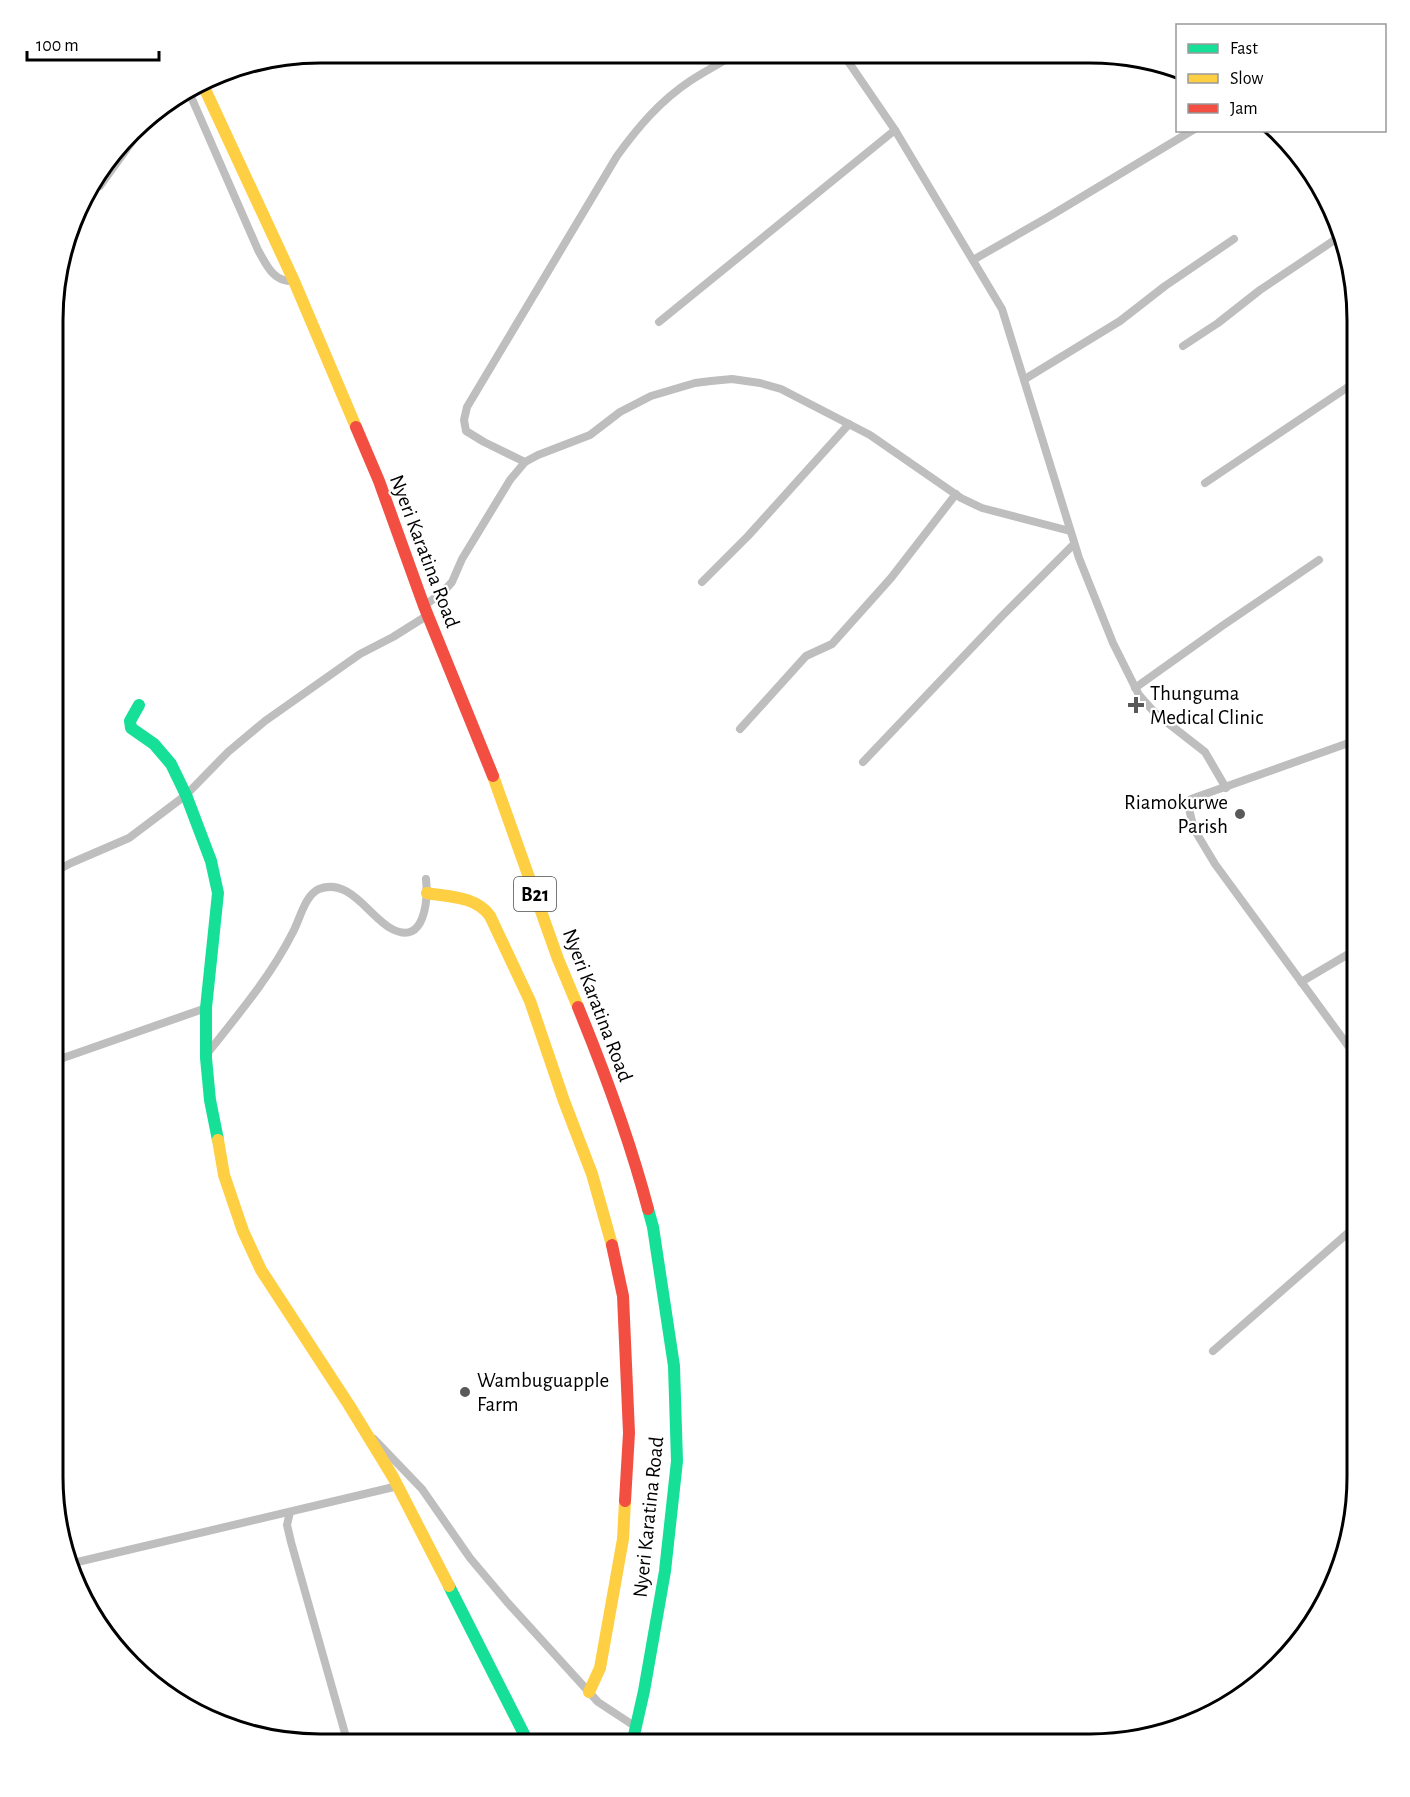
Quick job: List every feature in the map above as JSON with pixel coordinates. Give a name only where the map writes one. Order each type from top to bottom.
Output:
[{"type":"main road","name":"Nyeri Karatina Road","points":[[205,89],[294,281],[379,481],[426,611],[486,755],[558,959],[599,1058],[636,1163],[653,1227],[675,1366],[677,1461],[665,1571],[634,1734]]},
{"type":"main road","points":[[139,705],[130,721],[131,728],[154,744],[171,764],[186,795],[211,861],[218,893],[206,1008],[206,1055],[210,1100],[223,1170],[243,1231],[261,1270],[398,1486],[524,1734]]},
{"type":"main road","points":[[427,893],[479,903],[487,909],[530,1001],[592,1174],[609,1230],[623,1296],[629,1433],[623,1539],[600,1668],[589,1692]]},
{"type":"street","points":[[525,462],[466,431],[464,420],[468,407],[616,156],[659,105],[720,63]]},
{"type":"street","points":[[849,63],[895,130],[1002,309],[1074,544],[1113,643],[1135,688],[1146,705],[1205,752],[1226,788]]},
{"type":"street","points":[[191,97],[269,271],[286,282],[294,281]]},
{"type":"street","points":[[659,322],[895,130]]},
{"type":"street","points":[[973,260],[1190,132]]},
{"type":"street","points":[[102,183],[120,158]]},
{"type":"street","points":[[1025,380],[1120,321],[1165,286],[1234,239]]},
{"type":"street","points":[[1183,346],[1334,240]]},
{"type":"street","points":[[63,867],[129,838],[186,795],[228,752],[297,697],[360,654],[393,637],[426,611],[452,582],[462,559],[510,480],[525,462],[554,448],[590,435],[620,412],[651,396],[695,383],[732,379],[781,389],[849,424],[896,452],[956,494],[982,508],[1070,531]]},
{"type":"street","points":[[1204,483],[1347,388]]},
{"type":"street","points":[[702,582],[849,424]]},
{"type":"street","points":[[740,729],[801,661],[813,652],[825,649],[832,644],[891,578],[956,494]]},
{"type":"street","points":[[863,762],[1074,544]]},
{"type":"street","points":[[1135,688],[1214,631],[1319,561]]},
{"type":"street","points":[[1347,744],[1191,799],[1188,805],[1194,829],[1215,864],[1347,1044]]},
{"type":"street","points":[[206,1055],[265,977],[292,934],[309,898],[318,889],[345,890],[391,929],[402,932],[414,930],[420,925],[427,893],[426,879]]},
{"type":"street","points":[[1301,982],[1347,956]]},
{"type":"street","points":[[63,1058],[206,1008]]},
{"type":"street","points":[[1213,1351],[1347,1234]]},
{"type":"street","points":[[363,1428],[422,1489],[478,1567],[598,1702],[636,1727]]},
{"type":"street","points":[[78,1562],[398,1486]]},
{"type":"street","points":[[290,1512],[287,1525],[291,1542],[345,1734]]},
{"type":"traffic: fast","points":[[139,705],[130,721],[131,728],[154,744],[171,764],[186,795],[211,861],[218,893],[206,1008],[206,1058],[210,1100],[218,1140]]},
{"type":"traffic: fast","points":[[634,1734],[665,1571],[677,1461],[674,1366],[653,1227],[648,1209]]},
{"type":"traffic: fast","points":[[449,1586],[524,1734]]},
{"type":"traffic: slow","points":[[205,89],[294,281],[356,427]]},
{"type":"traffic: slow","points":[[493,776],[558,959],[578,1007]]},
{"type":"traffic: slow","points":[[427,893],[470,901],[484,909],[490,916],[530,1001],[592,1174],[612,1245]]},
{"type":"traffic: slow","points":[[218,1140],[224,1175],[243,1231],[261,1270],[393,1477],[449,1586]]},
{"type":"traffic: slow","points":[[589,1692],[600,1668],[623,1539],[625,1501]]},
{"type":"traffic: jam","points":[[356,427],[379,481],[424,606],[493,776]]},
{"type":"traffic: jam","points":[[578,1007],[616,1107],[648,1209]]},
{"type":"traffic: jam","points":[[612,1245],[623,1296],[629,1433],[625,1501]]},
{"type":"place","name":"Thunguma Medical Clinic","points":[[1136,705]]},
{"type":"place","name":"Riamokurwe Parish","points":[[1240,814]]},
{"type":"place","name":"Wambuguapple Farm","points":[[465,1392]]}]
